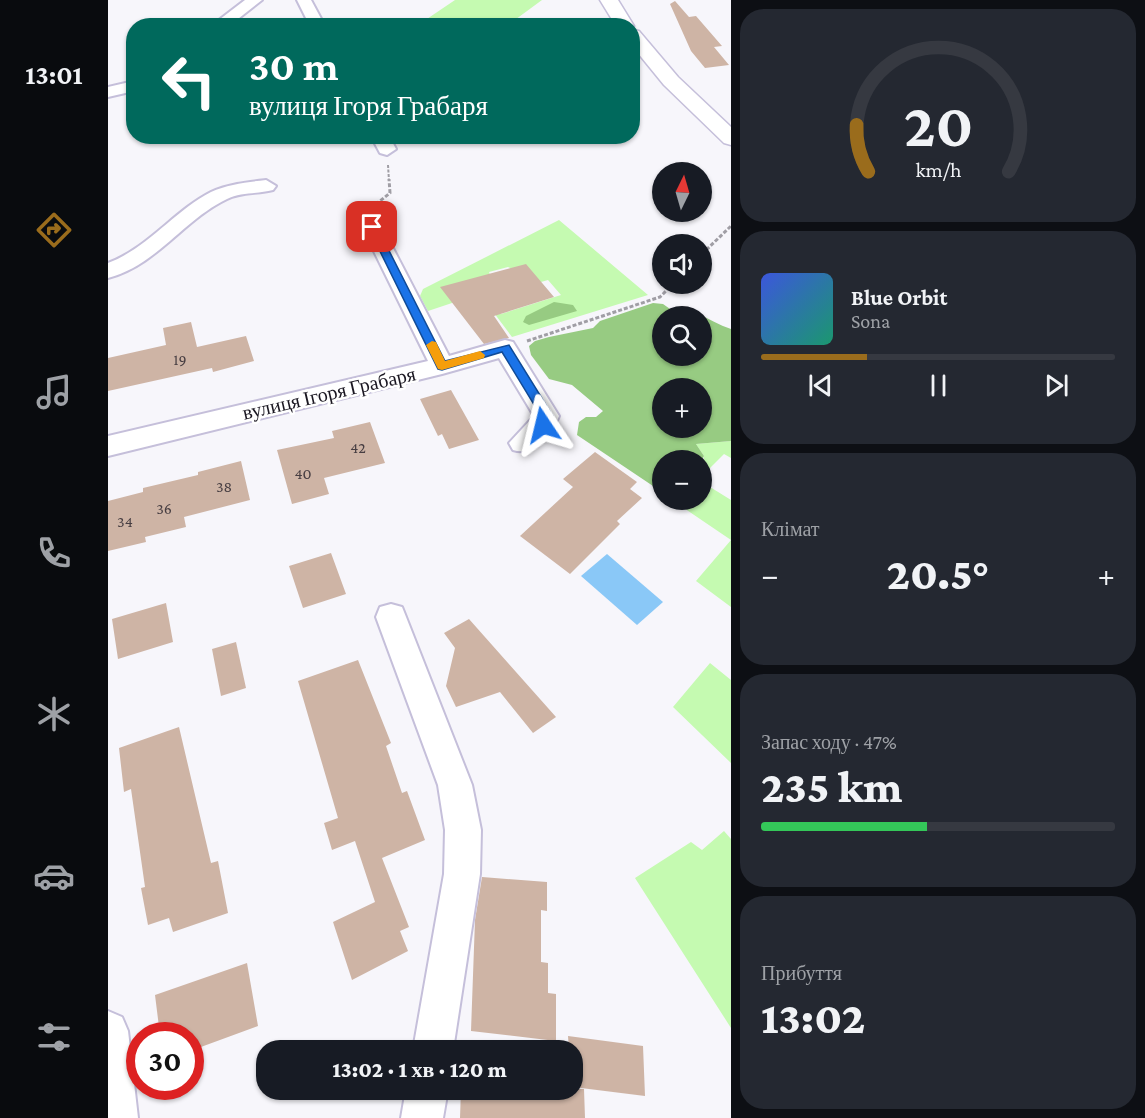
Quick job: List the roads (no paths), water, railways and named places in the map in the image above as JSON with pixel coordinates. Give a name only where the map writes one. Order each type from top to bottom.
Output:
[{"type":"street","points":[[229,18],[255,0]]},
{"type":"street","points":[[304,0],[314,18]]},
{"type":"street","points":[[609,0],[620,18]]},
{"type":"street","points":[[640,43],[671,81],[731,139]]},
{"type":"street","points":[[108,92],[126,88]]},
{"type":"street","points":[[108,271],[129,262],[219,195],[266,186]]},
{"type":"street","points":[[372,227],[442,366]]},
{"type":"street","name":"вулиця Ігоря Грабаря","points":[[108,446],[442,366],[505,348],[547,416],[543,425],[522,443]]},
{"type":"street","points":[[391,617],[455,785],[463,830],[462,874],[435,1040]]},
{"type":"street","points":[[108,1031],[117,1118]]},
{"type":"street","points":[[422,1118],[425,1100]]},
{"type":"water","points":[[607,554],[663,602],[637,625],[581,576]]}]
